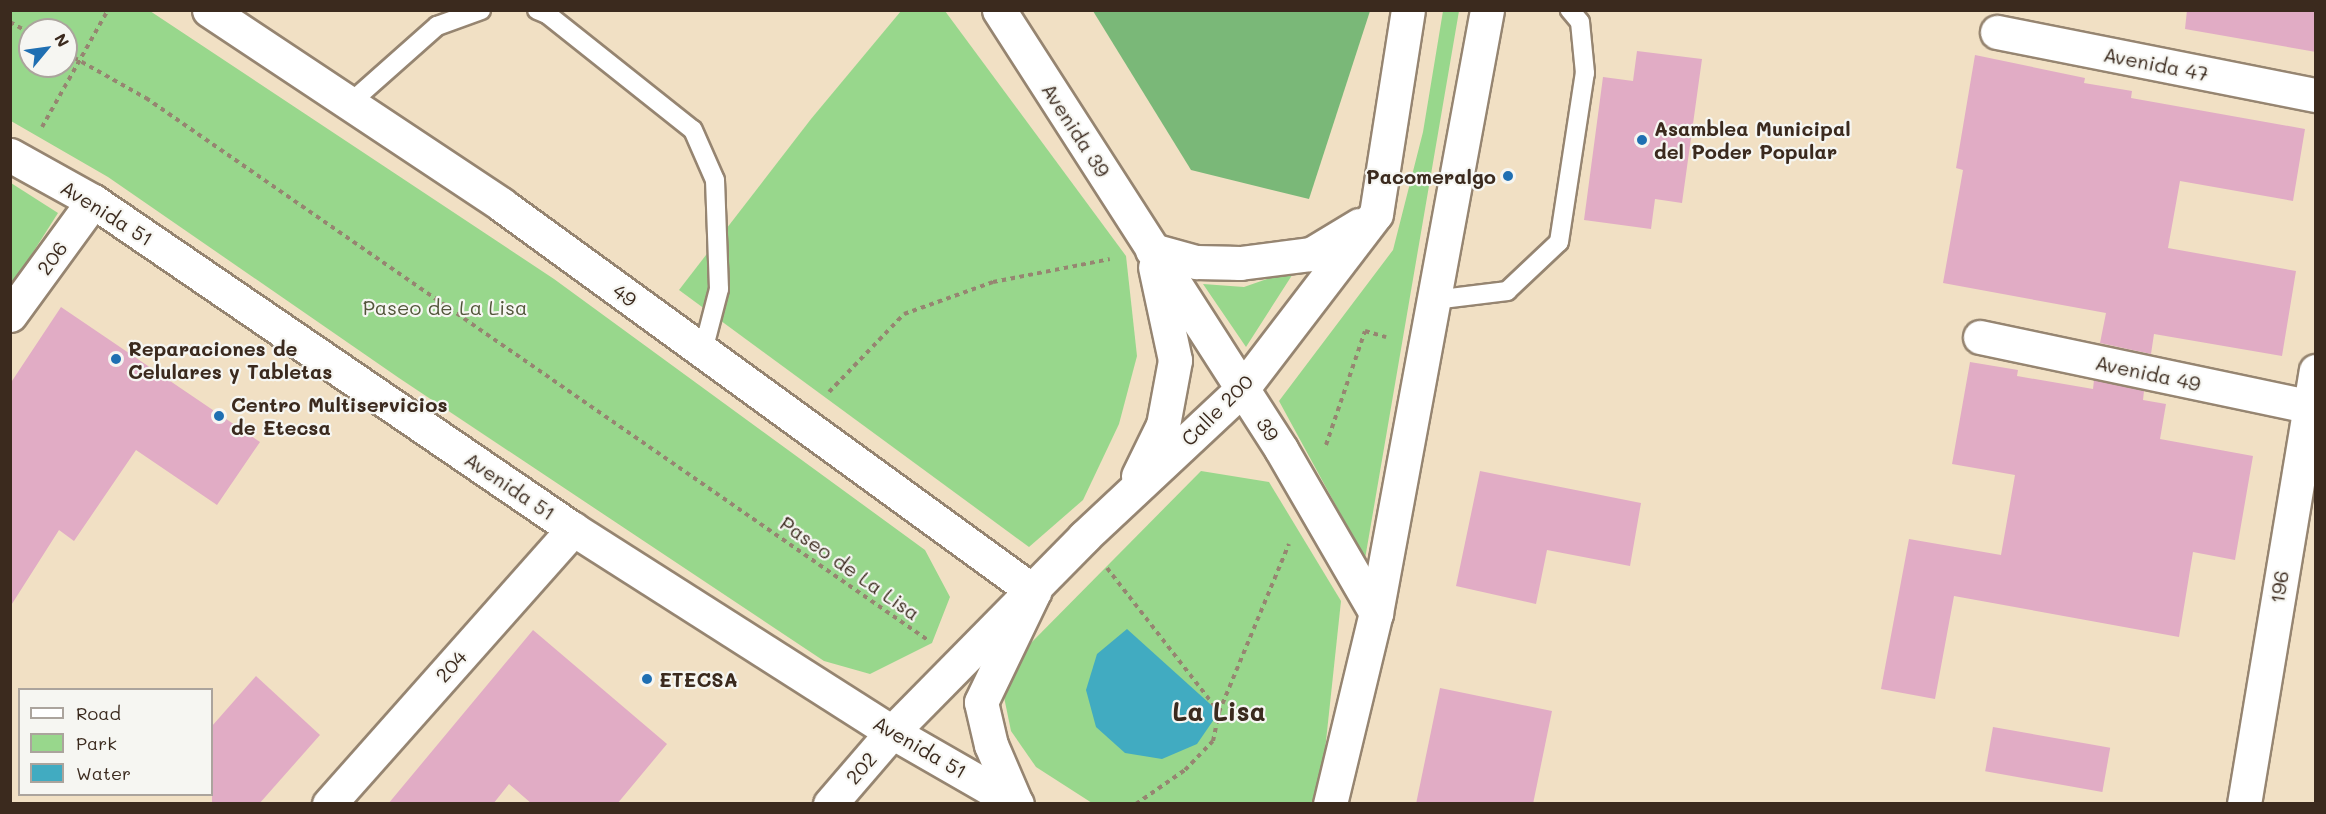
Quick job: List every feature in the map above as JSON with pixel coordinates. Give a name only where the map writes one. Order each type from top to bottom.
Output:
[{"type":"main road","name":"49","points":[[209,10],[502,205],[1034,592]]},
{"type":"main road","name":"Avenida 39","points":[[999,10],[1152,250]]},
{"type":"main road","name":"Calle 200","points":[[892,732],[1034,592],[1084,537],[1242,388],[1376,214],[1408,10]]},
{"type":"main road","points":[[1330,804],[1376,613],[1486,10]]},
{"type":"main road","name":"Avenida 47","points":[[1997,32],[2316,95]]},
{"type":"main road","name":"Avenida 51","points":[[15,158],[93,201],[573,529],[892,732],[1017,803]]},
{"type":"main road","name":"206","points":[[10,315],[93,201]]},
{"type":"main road","points":[[1127,497],[1163,425],[1174,360],[1152,250],[1196,262],[1240,264],[1311,254],[1376,214]]},
{"type":"main road","name":"39","points":[[1152,250],[1242,388],[1376,613]]},
{"type":"main road","name":"Avenida 49","points":[[1980,337],[2312,408]]},
{"type":"main road","name":"196","points":[[2244,804],[2312,408],[2316,370]]},
{"type":"main road","name":"204","points":[[329,804],[573,529]]},
{"type":"main road","points":[[1017,803],[991,746],[981,702],[1034,592]]},
{"type":"main road","name":"202","points":[[830,804],[892,732]]},
{"type":"lane","points":[[350,104],[437,26],[481,10]]},
{"type":"lane","points":[[537,10],[547,14],[693,130],[715,180],[719,289],[703,351]]},
{"type":"lane","points":[[1434,300],[1507,291],[1559,242],[1585,73],[1581,22],[1570,10]]},
{"type":"path","points":[[15,158],[80,60],[108,10]]},
{"type":"path","name":"Paseo de La Lisa","points":[[80,60],[146,98],[932,644]]},
{"type":"path","points":[[801,422],[904,314],[993,282],[1114,258]]},
{"type":"path","points":[[1136,804],[1185,770],[1213,741],[1219,712],[1308,497],[1365,331],[1425,347]]},
{"type":"path","points":[[1084,537],[1219,712]]},
{"type":"green space","name":"Paseo de La Lisa","points":[[10,11],[150,11],[554,279],[925,550],[950,597],[932,643],[870,674],[824,661],[399,378],[108,177],[11,121]]},
{"type":"green space","points":[[901,11],[945,11],[1126,256],[1137,356],[1119,424],[1083,500],[1029,547],[679,290],[811,119]]},
{"type":"green space","points":[[1093,11],[1370,11],[1309,199],[1191,170]]},
{"type":"green space","points":[[1443,11],[1459,11],[1365,559],[1279,401],[1393,250],[1423,132]]},
{"type":"green space","points":[[11,183],[58,213],[11,287]]},
{"type":"green space","points":[[1296,269],[1246,347],[1203,284],[1244,287]]},
{"type":"green space","points":[[1201,471],[1269,482],[1341,601],[1320,797],[1314,803],[1092,803],[1036,767],[1011,731],[1004,697],[1024,650]]},
{"type":"water","points":[[1127,629],[1219,712],[1197,744],[1162,759],[1125,753],[1096,727],[1086,690],[1097,654]]},
{"type":"building","points":[[2187,10],[2316,10],[2316,52],[2185,29]]},
{"type":"building","name":"Asamblea Municipal del Poder Popular","points":[[1637,51],[1702,59],[1682,203],[1655,199],[1651,229],[1584,220],[1603,77],[1633,81]]},
{"type":"building","points":[[1975,55],[2085,78],[2084,83],[2132,91],[2131,98],[2305,129],[2293,201],[2180,181],[2168,248],[2296,271],[2282,356],[2154,334],[2151,354],[2100,343],[2106,313],[1943,283],[1963,170],[1956,168]]},
{"type":"building","points":[[61,307],[260,442],[217,505],[136,450],[74,541],[59,530],[10,607],[10,384]]},
{"type":"building","points":[[1970,362],[2018,370],[2017,376],[2093,389],[2094,380],[2144,391],[2143,400],[2166,404],[2160,439],[2253,456],[2235,560],[2193,552],[2179,637],[1954,596],[1935,699],[1881,689],[1909,539],[2001,555],[2015,475],[1952,464]]},
{"type":"building","points":[[1480,471],[1641,503],[1630,566],[1547,550],[1536,604],[1456,586]]},
{"type":"building","points":[[533,630],[667,744],[617,804],[532,804],[509,784],[493,804],[388,804]]},
{"type":"building","points":[[256,676],[320,735],[259,804],[212,804],[213,725]]},
{"type":"building","points":[[1440,688],[1552,711],[1533,804],[1416,804]]},
{"type":"building","points":[[1993,727],[2110,748],[2102,792],[1985,771]]},
{"type":"place","name":"Asamblea Municipal del Poder Popular","points":[[1642,140]]},
{"type":"place","name":"Pacomeralgo","points":[[1508,176]]},
{"type":"place","name":"Reparaciones de Celulares y Tabletas","points":[[116,359]]},
{"type":"place","name":"Centro Multiservicios de Etecsa","points":[[219,416]]},
{"type":"place","name":"ETECSA","points":[[647,679]]},
{"type":"district","name":"La Lisa","points":[[1219,712]]}]
